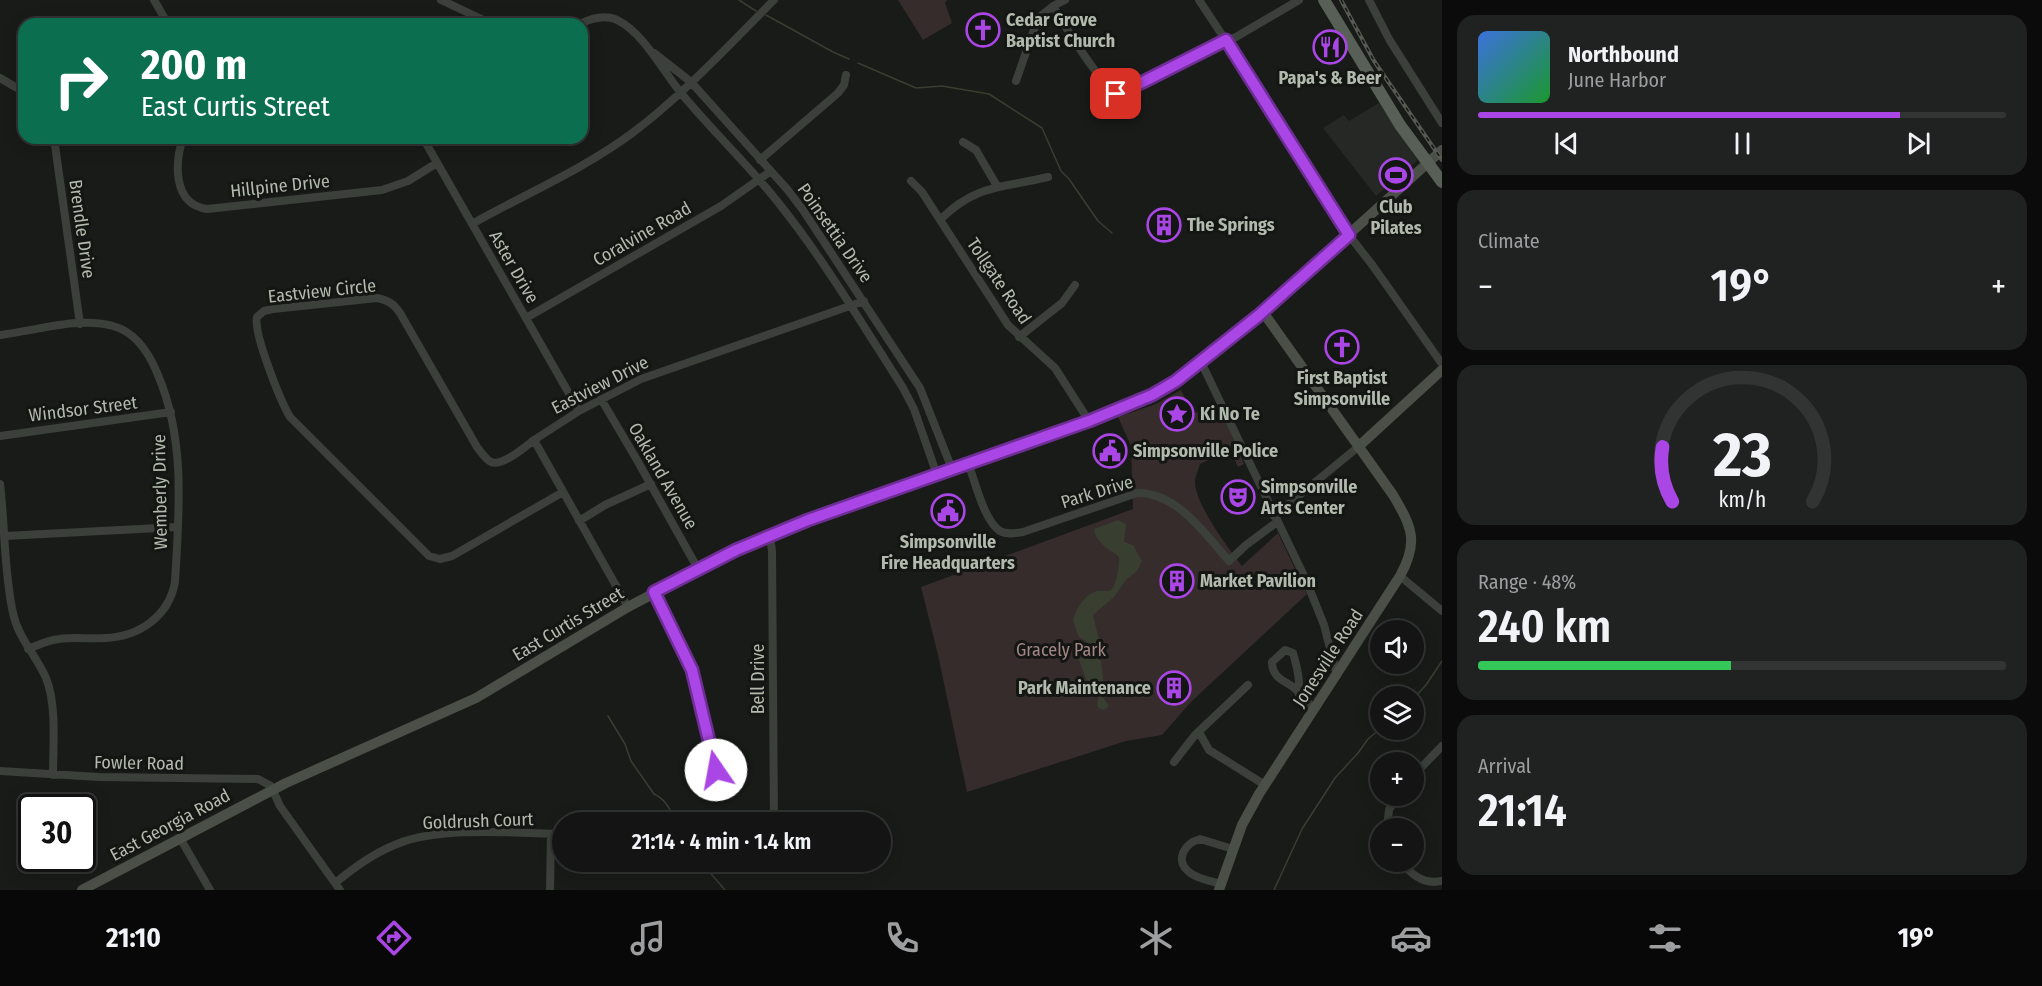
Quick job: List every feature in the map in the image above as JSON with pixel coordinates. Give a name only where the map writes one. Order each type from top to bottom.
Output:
[{"type":"main road","points":[[1324,0],[1381,95],[1442,182]]},
{"type":"main road","name":"East Curtis Street","points":[[273,790],[476,698],[628,606],[698,569],[770,536],[808,520],[1089,421],[1152,395],[1176,381],[1263,312],[1442,150]]},
{"type":"main road","name":"Jonesville Road","points":[[1220,887],[1242,825],[1265,785],[1400,576],[1411,550],[1411,530],[1393,495],[1263,312]]},
{"type":"main road","points":[[1358,447],[1442,370]]},
{"type":"main road","name":"East Georgia Road","points":[[82,890],[273,790]]},
{"type":"street","points":[[154,0],[164,18]]},
{"type":"street","points":[[441,0],[479,18]]},
{"type":"street","points":[[472,224],[569,173],[618,142],[681,93],[774,0]]},
{"type":"street","points":[[1016,81],[1038,18],[1065,0]]},
{"type":"street","points":[[1199,0],[1349,235],[1442,364]]},
{"type":"street","points":[[1053,6],[1090,63],[1116,94],[1236,37],[1299,0]]},
{"type":"street","points":[[1369,0],[1389,39],[1442,123]]},
{"type":"street","name":"Poinsettia Drive","points":[[588,21],[596,18],[614,18],[626,26],[801,232],[909,398],[937,475]]},
{"type":"street","name":"Poinsettia Drive","points":[[647,48],[692,82],[803,210],[920,388],[952,469]]},
{"type":"street","points":[[760,160],[838,93],[844,85],[846,75]]},
{"type":"street","points":[[0,78],[18,88]]},
{"type":"street","points":[[963,142],[976,150],[997,186]]},
{"type":"street","name":"Brendle Drive","points":[[55,144],[80,324]]},
{"type":"street","name":"Hillpine Drive","points":[[182,144],[177,163],[179,183],[192,203],[207,209],[381,190],[408,181],[437,162]]},
{"type":"street","name":"Aster Drive","points":[[426,144],[579,411]]},
{"type":"street","name":"Coralvine Road","points":[[526,318],[721,206],[771,171]]},
{"type":"street","points":[[940,220],[952,208],[973,195],[997,186],[1048,177]]},
{"type":"street","name":"Tollgate Road","points":[[911,181],[922,192],[1008,326],[1055,368],[1089,421]]},
{"type":"street","points":[[1019,337],[1062,303],[1075,285]]},
{"type":"street","name":"Eastview Circle","points":[[534,440],[499,462],[490,462],[486,459],[400,313],[394,304],[387,300],[377,298],[273,309],[264,311],[257,317],[256,327],[261,343],[290,417],[429,556],[442,559],[452,556],[563,492]]},
{"type":"street","name":"Eastview Drive","points":[[534,440],[601,399],[663,370],[864,301]]},
{"type":"street","name":"Wemberly Drive","points":[[0,335],[95,323],[114,326],[126,332],[148,354],[156,368],[171,412],[178,458],[178,527],[174,589],[166,606],[156,618],[139,631],[123,636],[104,639],[60,638],[28,649]]},
{"type":"street","points":[[1201,362],[1316,603],[1329,641],[1336,675]]},
{"type":"street","name":"Oakland Avenue","points":[[601,399],[698,569]]},
{"type":"street","name":"Windsor Street","points":[[0,436],[171,412]]},
{"type":"street","points":[[534,440],[628,606]]},
{"type":"street","points":[[1276,519],[1358,447]]},
{"type":"street","name":"Park Drive","points":[[968,463],[984,507],[994,525],[1001,532],[1023,532],[1137,493],[1149,493],[1175,505],[1229,561],[1276,519]]},
{"type":"street","points":[[0,484],[12,611],[19,632],[49,687],[52,707],[53,775]]},
{"type":"street","points":[[579,521],[605,505],[651,484]]},
{"type":"street","points":[[5,536],[178,527]]},
{"type":"street","name":"Bell Drive","points":[[770,536],[774,812]]},
{"type":"street","points":[[1400,576],[1442,611]]},
{"type":"street","points":[[654,592],[680,642],[697,683],[716,770],[717,787]]},
{"type":"street","points":[[1299,693],[1297,665],[1293,653],[1285,650],[1272,662],[1272,669],[1281,682],[1292,687],[1314,709]]},
{"type":"street","points":[[1174,762],[1199,732],[1248,685]]},
{"type":"street","points":[[1199,732],[1209,750],[1265,785]]},
{"type":"street","points":[[1424,765],[1442,746]]},
{"type":"street","name":"Fowler Road","points":[[0,771],[147,779],[258,779],[265,781],[273,790]]},
{"type":"street","points":[[273,790],[280,806],[337,887]]},
{"type":"street","name":"Goldrush Court","points":[[337,887],[358,864],[382,851],[420,836],[455,833],[551,834]]},
{"type":"street","points":[[550,890],[551,834]]},
{"type":"street","points":[[180,838],[210,890]]},
{"type":"street","points":[[1220,887],[1188,871],[1183,864],[1183,853],[1187,845],[1200,839],[1233,849]]},
{"type":"street","points":[[1411,872],[1422,880],[1442,882]]},
{"type":"shaded area","points":[[1379,103],[1418,160],[1376,196],[1323,128],[1344,115],[1349,121]]},
{"type":"shaded area","points":[[1118,520],[1126,524],[1124,542],[1133,545],[1142,561],[1137,571],[1126,580],[1114,597],[1093,615],[1099,639],[1097,658],[1101,661],[1104,685],[1100,693],[1109,706],[1104,710],[1097,706],[1099,695],[1089,688],[1079,660],[1081,657],[1091,655],[1091,647],[1078,636],[1073,620],[1079,607],[1089,595],[1097,591],[1110,591],[1113,588],[1119,557],[1097,539],[1094,529]]},
{"type":"green space","points":[[898,0],[947,0],[945,3],[952,23],[923,40]]},
{"type":"green space","name":"Gracely Park","points":[[1181,390],[1193,414],[1219,403],[1244,464],[1238,467],[1230,450],[1200,464],[1195,480],[1196,491],[1206,514],[1242,566],[1278,533],[1307,594],[1192,701],[1162,735],[1126,741],[967,792],[921,587],[1133,509],[1131,446],[1118,417],[1156,404]]},
{"type":"waterway","points":[[739,0],[756,11]]},
{"type":"waterway","points":[[766,15],[849,59]]},
{"type":"waterway","points":[[858,63],[916,88],[942,86],[989,94],[1042,128],[1061,171],[1098,221],[1112,233]]},
{"type":"waterway","points":[[1424,687],[1442,661]]},
{"type":"waterway","points":[[608,716],[625,744],[631,761],[654,794],[665,802],[671,812]]},
{"type":"waterway","points":[[1274,890],[1302,829],[1335,778],[1370,737]]},
{"type":"waterway","points":[[709,872],[725,890]]},
{"type":"railway","points":[[1341,0],[1374,61],[1442,160]]},
{"type":"place","name":"Cedar Grove Baptist Church","points":[[983,30]]},
{"type":"place","name":"Papa's & Beer","points":[[1330,47]]},
{"type":"place","name":"Club Pilates","points":[[1396,175]]},
{"type":"place","name":"The Springs","points":[[1164,225]]},
{"type":"place","name":"First Baptist Simpsonville","points":[[1342,347]]},
{"type":"place","name":"Ki No Te","points":[[1177,414]]},
{"type":"place","name":"Simpsonville Police","points":[[1110,451]]},
{"type":"place","name":"Simpsonville Arts Center","points":[[1238,497]]},
{"type":"place","name":"Simpsonville Fire Headquarters","points":[[948,511]]},
{"type":"place","name":"Market Pavilion","points":[[1177,581]]},
{"type":"place","name":"Park Maintenance","points":[[1174,688]]},
{"type":"route","points":[[716,770],[697,683],[680,642],[654,592],[736,550],[808,520],[1089,421],[1152,395],[1176,381],[1258,316],[1349,235],[1335,217],[1226,40],[1116,94]]}]
